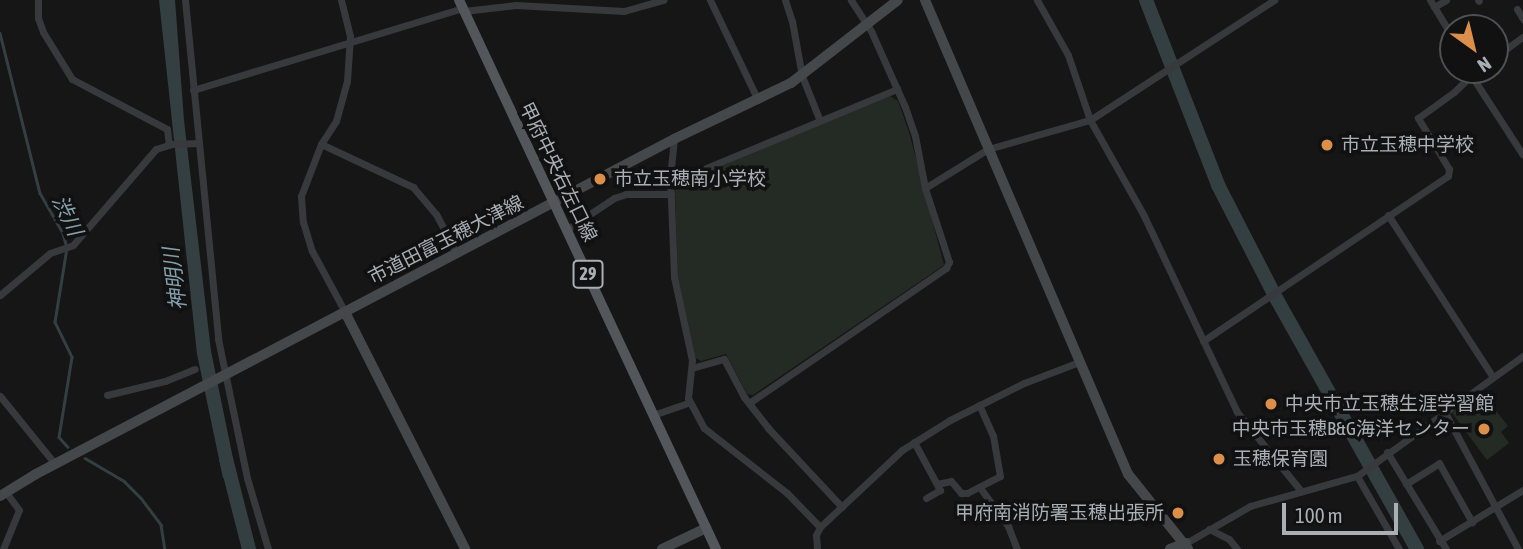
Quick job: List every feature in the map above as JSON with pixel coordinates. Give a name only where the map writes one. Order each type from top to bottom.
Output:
[{"type":"main road","name":"甲府中央右左口線","points":[[462,7],[716,549]]},
{"type":"street","points":[[37,0],[43,32],[72,79],[167,129],[170,145]]},
{"type":"street","points":[[185,0],[195,143],[220,364],[254,510],[268,549]]},
{"type":"street","points":[[341,0],[350,45],[342,104],[304,183],[301,196],[303,222],[312,251],[465,549]]},
{"type":"street","points":[[193,90],[350,45],[462,7],[517,2],[624,11],[663,0]]},
{"type":"street","points":[[710,0],[758,100]]},
{"type":"street","points":[[785,0],[792,21],[802,76],[820,121]]},
{"type":"street","points":[[749,402],[946,268],[948,262],[925,188],[915,136],[868,26],[851,0]]},
{"type":"street","name":"市道田富玉穂大津線","points":[[3,494],[55,464],[674,139],[758,100],[802,76],[898,0]]},
{"type":"street","points":[[925,0],[1128,474],[1187,546]]},
{"type":"street","points":[[1037,0],[1068,55],[1090,120],[1144,216],[1237,412],[1301,491]]},
{"type":"street","points":[[925,188],[988,149],[1090,120],[1181,58],[1274,0]]},
{"type":"street","points":[[1432,4],[1446,0]]},
{"type":"street","points":[[1517,9],[1523,19]]},
{"type":"street","points":[[1203,341],[1448,176],[1449,169],[1418,118],[1462,84]]},
{"type":"street","points":[[1481,84],[1523,155]]},
{"type":"street","points":[[670,183],[897,89]]},
{"type":"street","points":[[674,139],[670,183],[674,277],[692,368],[690,402],[704,428],[787,493],[820,527]]},
{"type":"street","points":[[0,295],[50,253],[73,245],[156,149],[195,143]]},
{"type":"street","points":[[321,144],[413,187],[436,214],[457,254]]},
{"type":"street","points":[[566,230],[614,198],[625,194],[671,194]]},
{"type":"street","points":[[1388,215],[1492,376]]},
{"type":"street","points":[[1170,549],[1187,546],[1209,529],[1250,506],[1357,475],[1523,356]]},
{"type":"street","points":[[692,368],[724,359],[749,402],[783,445],[842,507]]},
{"type":"street","points":[[817,549],[816,535],[820,527],[914,442],[1024,383],[1079,362]]},
{"type":"street","points":[[107,395],[165,381],[195,369]]},
{"type":"street","points":[[0,397],[34,433],[55,464]]},
{"type":"street","points":[[653,415],[690,402]]},
{"type":"street","points":[[937,484],[951,481],[961,493],[967,494],[981,489],[1000,476],[993,436],[979,405]]},
{"type":"street","points":[[1444,411],[1518,549],[1523,546]]},
{"type":"street","points":[[914,442],[940,490],[926,498]]},
{"type":"street","points":[[1387,452],[1446,549]]},
{"type":"street","points":[[1406,484],[1439,463],[1472,522]]},
{"type":"street","points":[[1357,475],[1399,549]]},
{"type":"street","points":[[981,489],[1008,526],[1017,549]]},
{"type":"street","points":[[1439,541],[1523,490]]},
{"type":"street","points":[[3,494],[19,510],[3,549]]},
{"type":"street","points":[[662,549],[706,528]]},
{"type":"street","points":[[1209,529],[1228,539],[1237,549]]},
{"type":"shaded area","points":[[159,0],[175,0],[184,120],[211,351],[236,473],[223,478],[197,354]]},
{"type":"shaded area","points":[[890,96],[898,101],[909,132],[944,265],[753,395],[747,394],[726,354],[701,361],[694,357],[678,280],[675,191],[678,184]]},
{"type":"shaded area","name":"中央市玉穂B&G海洋センター","points":[[1475,396],[1484,407],[1490,403],[1508,426],[1501,432],[1509,443],[1487,460],[1452,413]]},
{"type":"waterway","points":[[1146,0],[1218,185],[1276,298],[1417,549]]},
{"type":"waterway","name":"渋川","points":[[0,33],[40,193],[63,233],[67,248],[55,322],[72,357],[59,437],[68,447]]},
{"type":"waterway","name":"渋川","points":[[85,458],[124,481],[141,498],[161,525],[165,549]]},
{"type":"waterway","name":"神明川","points":[[226,459],[249,549]]},
{"type":"place","name":"市立玉穂中学校","points":[[1327,145]]},
{"type":"place","name":"市立玉穂南小学校","points":[[600,179]]},
{"type":"place","name":"中央市立玉穂生涯学習館","points":[[1271,404]]},
{"type":"place","name":"中央市玉穂B&G海洋センター","points":[[1484,429]]},
{"type":"place","name":"玉穂保育園","points":[[1219,459]]},
{"type":"place","name":"甲府南消防署玉穂出張所","points":[[1178,513]]}]
